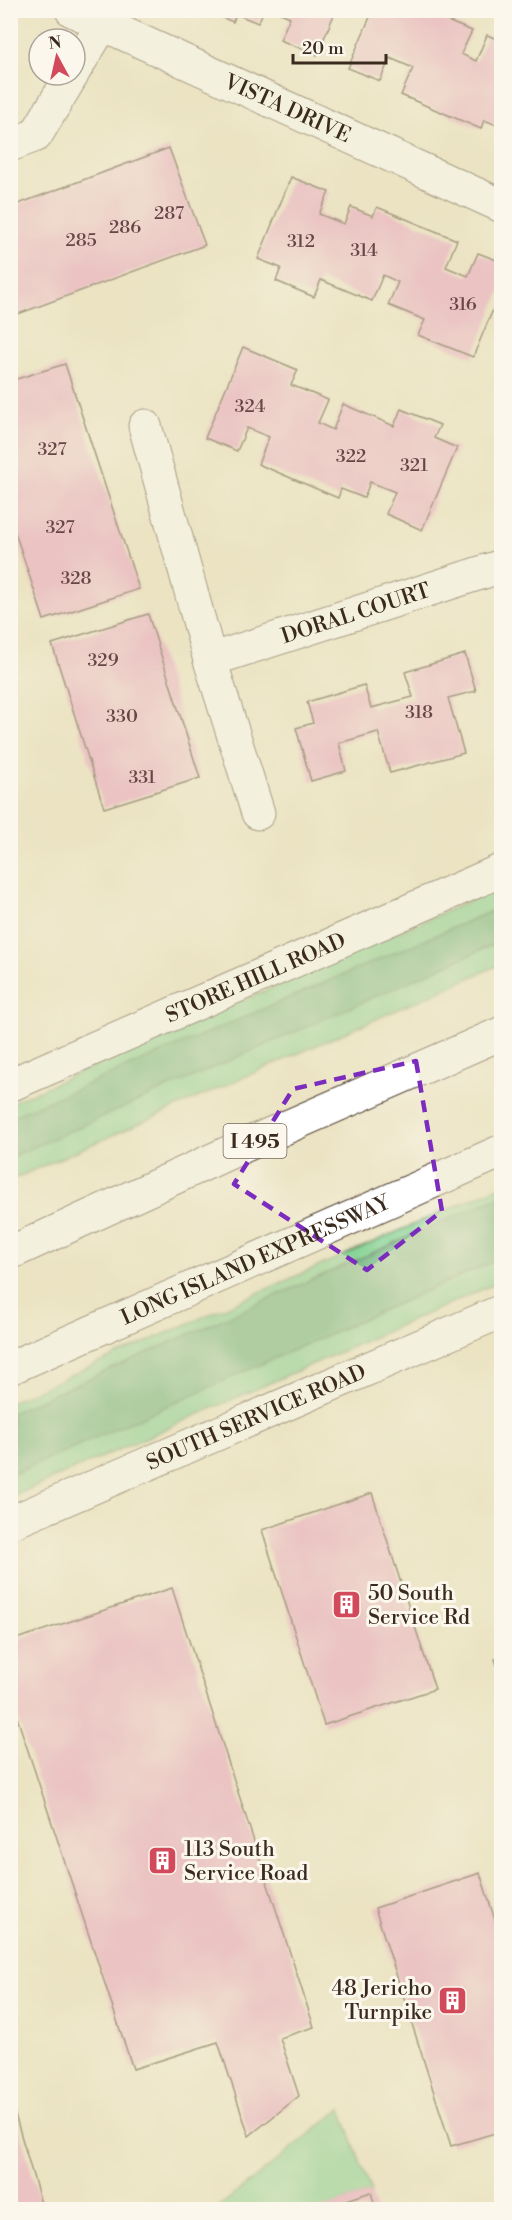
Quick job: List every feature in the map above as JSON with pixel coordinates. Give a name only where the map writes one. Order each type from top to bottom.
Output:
[{"type":"main road","name":"VISTA DRIVE","points":[[72,10],[501,206]]},
{"type":"main road","points":[[87,49],[102,25]]},
{"type":"main road","points":[[10,145],[36,135],[65,87]]},
{"type":"main road","points":[[145,426],[210,660],[258,813]]},
{"type":"main road","name":"DORAL COURT","points":[[210,660],[501,566]]},
{"type":"main road","name":"STORE HILL ROAD","points":[[10,1085],[501,870]]},
{"type":"main road","points":[[241,1147],[501,1011]]},
{"type":"main road","name":"I 495","points":[[10,1253],[241,1147],[501,1033]]},
{"type":"main road","name":"LONG ISLAND EXPRESSWAY","points":[[10,1368],[501,1151]]},
{"type":"main road","name":"SOUTH SERVICE ROAD","points":[[10,1523],[501,1311]]},
{"type":"highlighted area","points":[[416,1061],[442,1211],[367,1270],[234,1184],[293,1089]]},
{"type":"green space","points":[[501,887],[501,964],[11,1180],[10,1103]]},
{"type":"green space","points":[[501,907],[501,941],[11,1157],[11,1117]]},
{"type":"green space","points":[[501,1186],[501,1281],[11,1497],[10,1402]]},
{"type":"green space","points":[[501,1196],[501,1258],[11,1475],[11,1413]]},
{"type":"green space","points":[[341,2109],[371,2192],[321,2209],[215,2210]]},
{"type":"building","points":[[204,10],[264,10],[258,23],[236,14],[233,22]]},
{"type":"building","points":[[273,10],[336,10],[317,55],[280,40],[290,17]]},
{"type":"building","points":[[373,10],[438,10],[435,16],[472,31],[461,54],[476,61],[487,35],[502,41],[502,127],[484,120],[481,129],[401,95],[413,68],[390,58],[380,81],[348,68]]},
{"type":"building","points":[[169,148],[205,245],[10,317],[10,207]]},
{"type":"building","points":[[291,177],[329,192],[319,214],[344,224],[351,207],[373,216],[377,207],[457,240],[446,267],[468,276],[478,253],[502,262],[502,288],[473,357],[418,335],[425,320],[388,305],[398,282],[383,275],[372,301],[321,280],[314,297],[276,281],[281,268],[258,259]]},
{"type":"building","points":[[243,347],[298,370],[291,385],[328,400],[318,423],[333,430],[343,404],[394,426],[401,409],[440,425],[434,438],[457,448],[422,530],[386,514],[395,492],[370,482],[364,498],[341,489],[338,498],[258,464],[269,437],[247,428],[237,451],[205,438]]},
{"type":"building","points":[[65,364],[139,589],[44,620],[10,517],[10,381]]},
{"type":"building","points":[[148,614],[200,778],[104,808],[52,644]]},
{"type":"building","points":[[465,654],[476,691],[448,698],[464,753],[390,773],[378,732],[339,743],[346,771],[311,781],[296,728],[313,723],[307,702],[364,685],[371,708],[413,697],[405,672]]},
{"type":"building","name":"50 South Service Rd","points":[[372,1493],[435,1689],[324,1725],[262,1530]]},
{"type":"building","name":"113 South Service Road","points":[[172,1588],[314,2027],[280,2038],[299,2096],[249,2136],[218,2042],[133,2069],[10,1696],[10,1641]]},
{"type":"building","points":[[502,1657],[502,1678],[501,1678],[495,1659]]},
{"type":"building","name":"48 Jericho Turnpike","points":[[480,1873],[502,1942],[502,2131],[451,2146],[375,1908]]},
{"type":"building","points":[[11,2101],[43,2210],[10,2210]]},
{"type":"building","points":[[371,2192],[376,2210],[319,2210],[319,2209]]},
{"type":"place","name":"50 South Service Rd","points":[[347,1605]]},
{"type":"place","name":"113 South Service Road","points":[[163,1861]]},
{"type":"place","name":"48 Jericho Turnpike","points":[[453,2000]]}]
